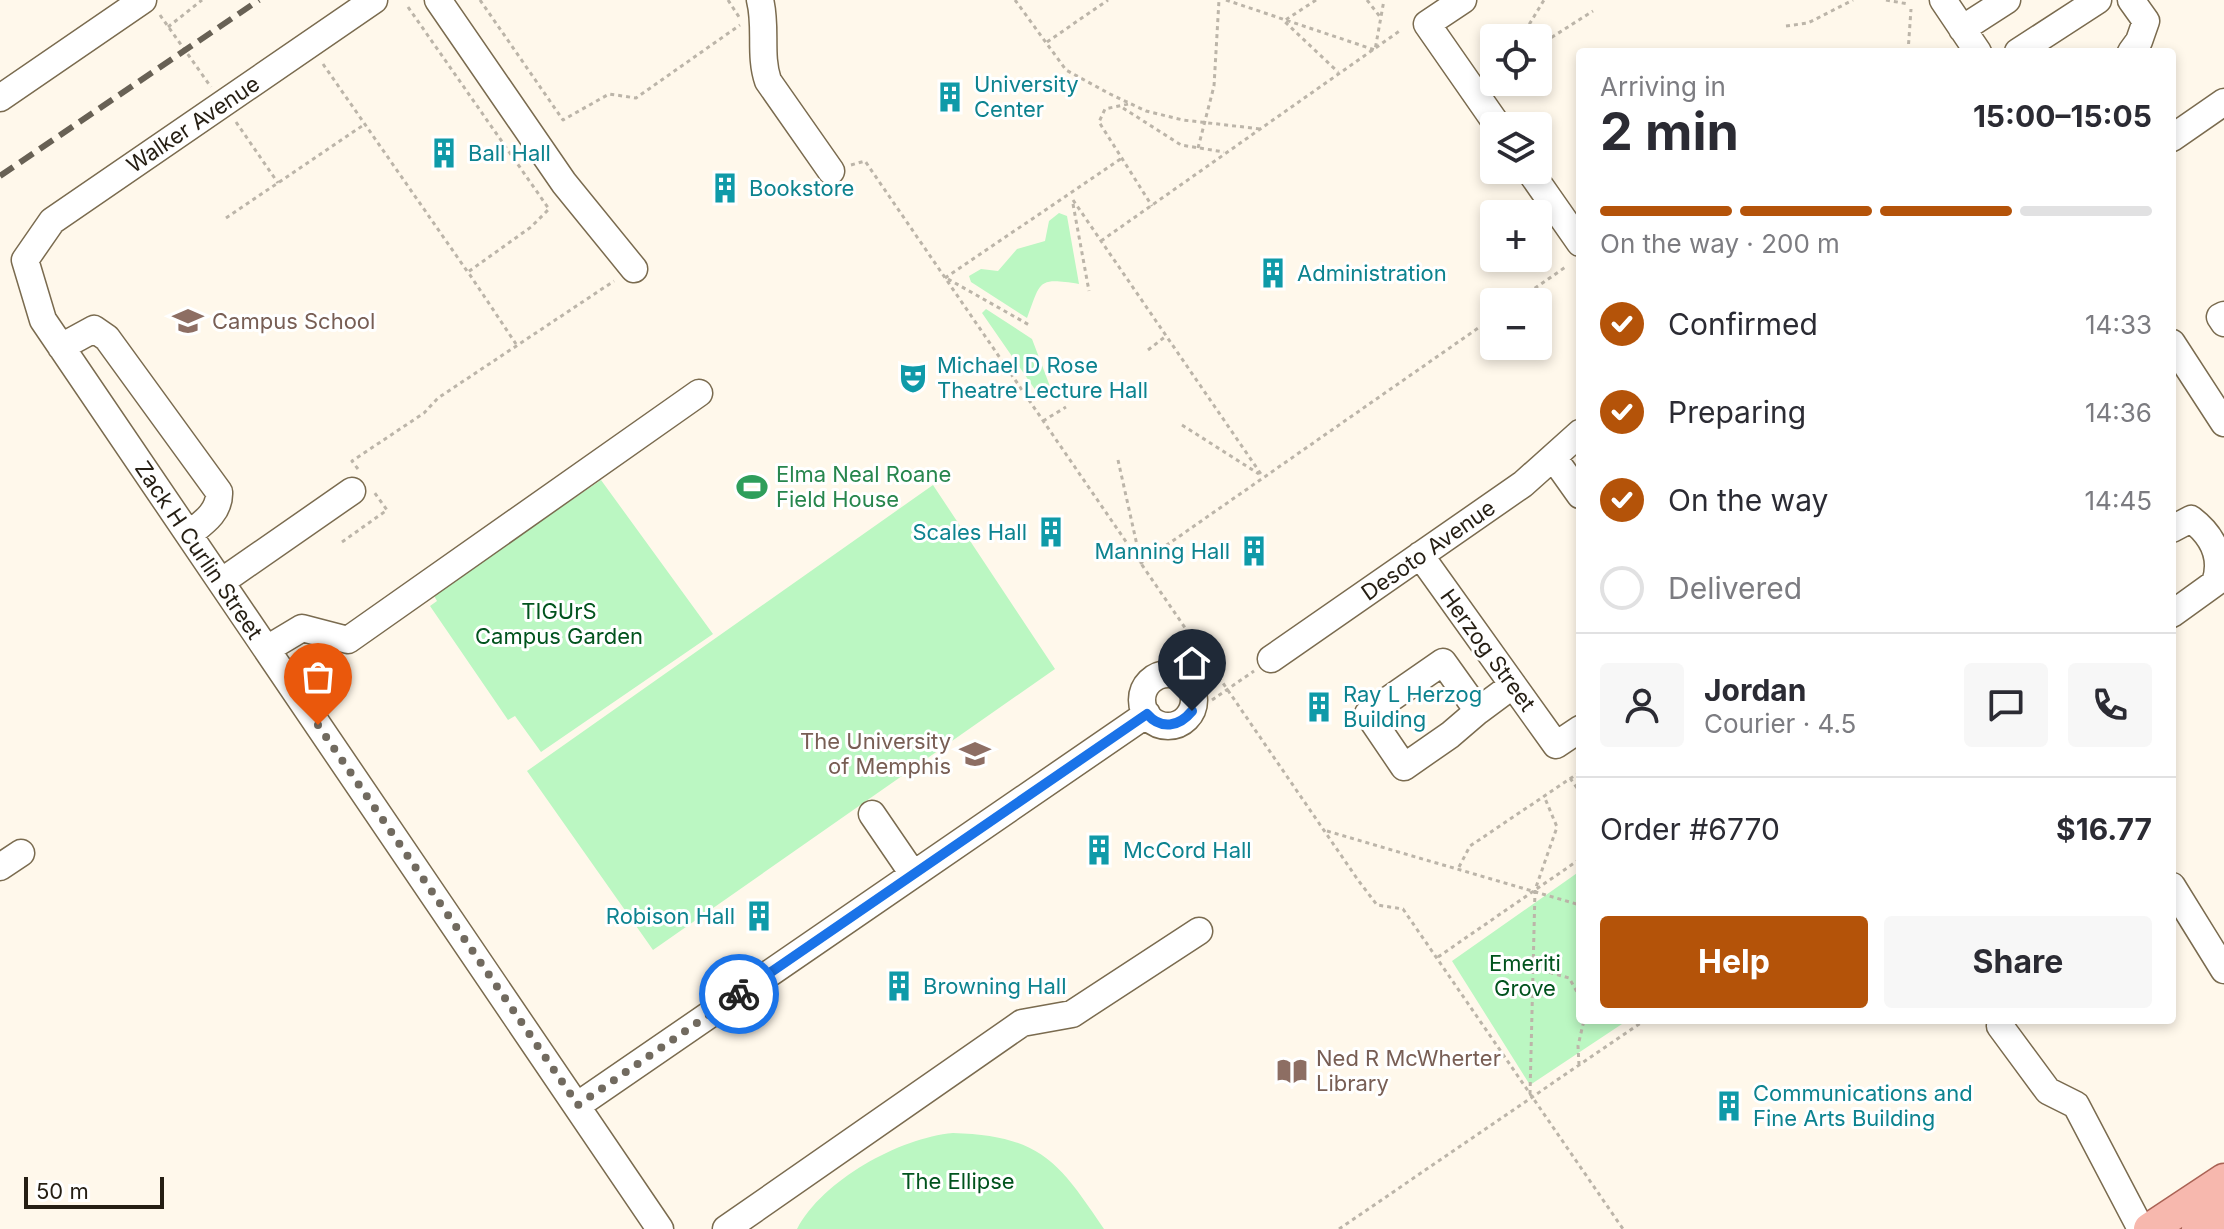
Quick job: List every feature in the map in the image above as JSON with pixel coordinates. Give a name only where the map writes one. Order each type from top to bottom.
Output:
[{"type":"main road","points":[[2150,1229],[2224,1180]]},
{"type":"main road","points":[[2198,1229],[2224,1211]]},
{"type":"street","name":"Walker Avenue","points":[[25,260],[52,221],[374,0]]},
{"type":"street","points":[[438,0],[564,183],[633,267]]},
{"type":"street","points":[[760,0],[765,28],[764,69],[768,81],[831,171]]},
{"type":"street","points":[[1463,0],[1427,24],[1488,112]]},
{"type":"street","points":[[1943,0],[1975,48]]},
{"type":"street","points":[[1962,29],[2007,0]]},
{"type":"street","points":[[2024,48],[2098,0]]},
{"type":"street","points":[[2131,0],[2146,21],[2134,48]]},
{"type":"street","points":[[0,98],[152,7]]},
{"type":"street","points":[[2176,128],[2224,102]]},
{"type":"street","points":[[1539,184],[1576,237]]},
{"type":"street","name":"Zack H Curlin Street","points":[[25,260],[43,320],[660,1229]]},
{"type":"street","points":[[2224,315],[2220,317],[2224,323]]},
{"type":"street","points":[[61,347],[94,329],[107,338],[219,492],[220,503],[213,513],[189,534]]},
{"type":"street","points":[[2176,349],[2224,423]]},
{"type":"street","points":[[267,649],[302,628],[348,640],[699,393]]},
{"type":"street","name":"Desoto Avenue","points":[[1271,659],[1523,484],[1576,437]]},
{"type":"street","points":[[1553,457],[1576,489]]},
{"type":"street","points":[[221,582],[361,483]]},
{"type":"street","points":[[2176,527],[2191,519],[2216,542],[2221,557],[2220,576],[2215,583],[2176,611]]},
{"type":"street","name":"Herzog Street","points":[[1420,555],[1556,745],[1576,732]]},
{"type":"street","points":[[1478,711],[1513,685]]},
{"type":"street","points":[[578,1105],[1147,714]]},
{"type":"street","points":[[872,814],[913,874]]},
{"type":"street","points":[[2176,892],[2224,970]]},
{"type":"street","points":[[726,1229],[1022,1023],[1072,1014],[1199,931]]},
{"type":"street","points":[[2000,1026],[2048,1091],[2076,1105],[2141,1229]]},
{"type":"path","points":[[168,27],[202,0]]},
{"type":"path","points":[[480,0],[563,120],[609,94],[636,98],[744,23],[728,0]]},
{"type":"path","points":[[1015,0],[1066,70],[1130,103],[1171,117],[1261,129]]},
{"type":"path","points":[[1047,42],[1108,0]]},
{"type":"path","points":[[1198,148],[1214,86],[1219,0]]},
{"type":"path","points":[[1226,0],[1375,50]]},
{"type":"path","points":[[1284,21],[1316,0]]},
{"type":"path","points":[[1367,0],[1381,18]]},
{"type":"path","points":[[1375,50],[1384,0]]},
{"type":"path","points":[[1529,24],[1544,0]]},
{"type":"path","points":[[1837,6],[1839,0]]},
{"type":"path","points":[[1786,26],[1808,23],[1853,0]]},
{"type":"path","points":[[1886,0],[1908,4]]},
{"type":"path","points":[[152,7],[278,183]]},
{"type":"path","points":[[408,7],[549,209],[531,227],[468,272]]},
{"type":"path","points":[[1908,48],[1911,9]]},
{"type":"path","points":[[1552,37],[1593,11]]},
{"type":"path","points":[[1284,21],[1339,73]]},
{"type":"path","points":[[1101,241],[1401,30]]},
{"type":"path","points":[[323,64],[516,344]]},
{"type":"path","points":[[1123,108],[1130,103]]},
{"type":"path","points":[[1152,206],[1099,122],[1105,109],[1117,104],[1168,139],[1225,152]]},
{"type":"path","points":[[226,218],[365,124]]},
{"type":"path","points":[[945,278],[1122,158]]},
{"type":"path","points":[[831,171],[865,161],[1377,905],[1403,909],[1623,1229]]},
{"type":"path","points":[[1089,291],[1073,200],[1263,477],[1182,425]]},
{"type":"path","points":[[1535,288],[1567,266]]},
{"type":"path","points":[[342,542],[387,510],[361,483],[352,461],[424,413],[438,398],[516,344],[633,267]]},
{"type":"path","points":[[945,278],[1031,326]]},
{"type":"path","points":[[1141,563],[1480,327]]},
{"type":"path","points":[[1148,350],[1166,336]]},
{"type":"path","points":[[1043,421],[1066,407]]},
{"type":"path","points":[[1118,460],[1141,563]]},
{"type":"path","points":[[1212,700],[1271,659]]},
{"type":"path","points":[[1458,868],[1470,846],[1576,774]]},
{"type":"path","points":[[1570,778],[1576,786]]},
{"type":"path","points":[[1530,1097],[1535,890],[1557,827],[1544,796]]},
{"type":"path","points":[[1324,830],[1576,904]]},
{"type":"path","points":[[1437,957],[1576,862]]},
{"type":"path","points":[[1534,968],[1569,978],[1576,990]]},
{"type":"path","points":[[1579,1065],[1578,1046],[1583,1024]]},
{"type":"path","points":[[1339,1229],[1639,1024]]},
{"type":"green space","points":[[1059,213],[1067,216],[1079,284],[1055,281],[1042,285],[1027,318],[971,282],[969,276],[981,269],[998,271],[1017,249],[1045,241],[1049,221]]},
{"type":"green space","points":[[986,309],[1032,339],[1051,389],[1036,391],[982,313]]},
{"type":"green space","name":"TIGUrS Campus Garden","points":[[601,480],[713,634],[541,752],[515,716],[508,720],[430,606],[437,601],[433,594]]},
{"type":"green space","points":[[933,485],[1055,669],[653,950],[527,771]]},
{"type":"green space","name":"Emeriti Grove","points":[[1576,874],[1576,1024],[1622,1024],[1530,1085],[1452,961]]},
{"type":"green space","name":"The Ellipse","points":[[953,1133],[1007,1140],[1044,1157],[1073,1186],[1104,1229],[797,1229],[825,1194],[864,1164],[910,1143]]},
{"type":"railway","points":[[0,176],[259,0]]},
{"type":"way so far","points":[[318,725],[578,1105],[739,994]]},
{"type":"place","name":"University Center","points":[[950,97]]},
{"type":"place","name":"Ball Hall","points":[[444,153]]},
{"type":"place","name":"Bookstore","points":[[725,188]]},
{"type":"place","name":"Administration","points":[[1273,273]]},
{"type":"place","name":"Campus School","points":[[188,321]]},
{"type":"place","name":"Michael D Rose Theatre Lecture Hall","points":[[913,378]]},
{"type":"place","name":"Elma Neal Roane Field House","points":[[752,487]]},
{"type":"place","name":"Scales Hall","points":[[1051,532]]},
{"type":"place","name":"Manning Hall","points":[[1254,551]]},
{"type":"place","name":"Ray L Herzog Building","points":[[1319,707]]},
{"type":"place","name":"The University of Memphis","points":[[975,754]]},
{"type":"place","name":"McCord Hall","points":[[1099,850]]},
{"type":"place","name":"Robison Hall","points":[[759,916]]},
{"type":"place","name":"Browning Hall","points":[[899,986]]},
{"type":"place","name":"Ned R McWherter Library","points":[[1292,1071]]},
{"type":"place","name":"Communications and Fine Arts Building","points":[[1729,1106]]},
{"type":"route","points":[[739,994],[1147,714],[1161,725],[1174,725],[1183,722],[1192,711]]}]
